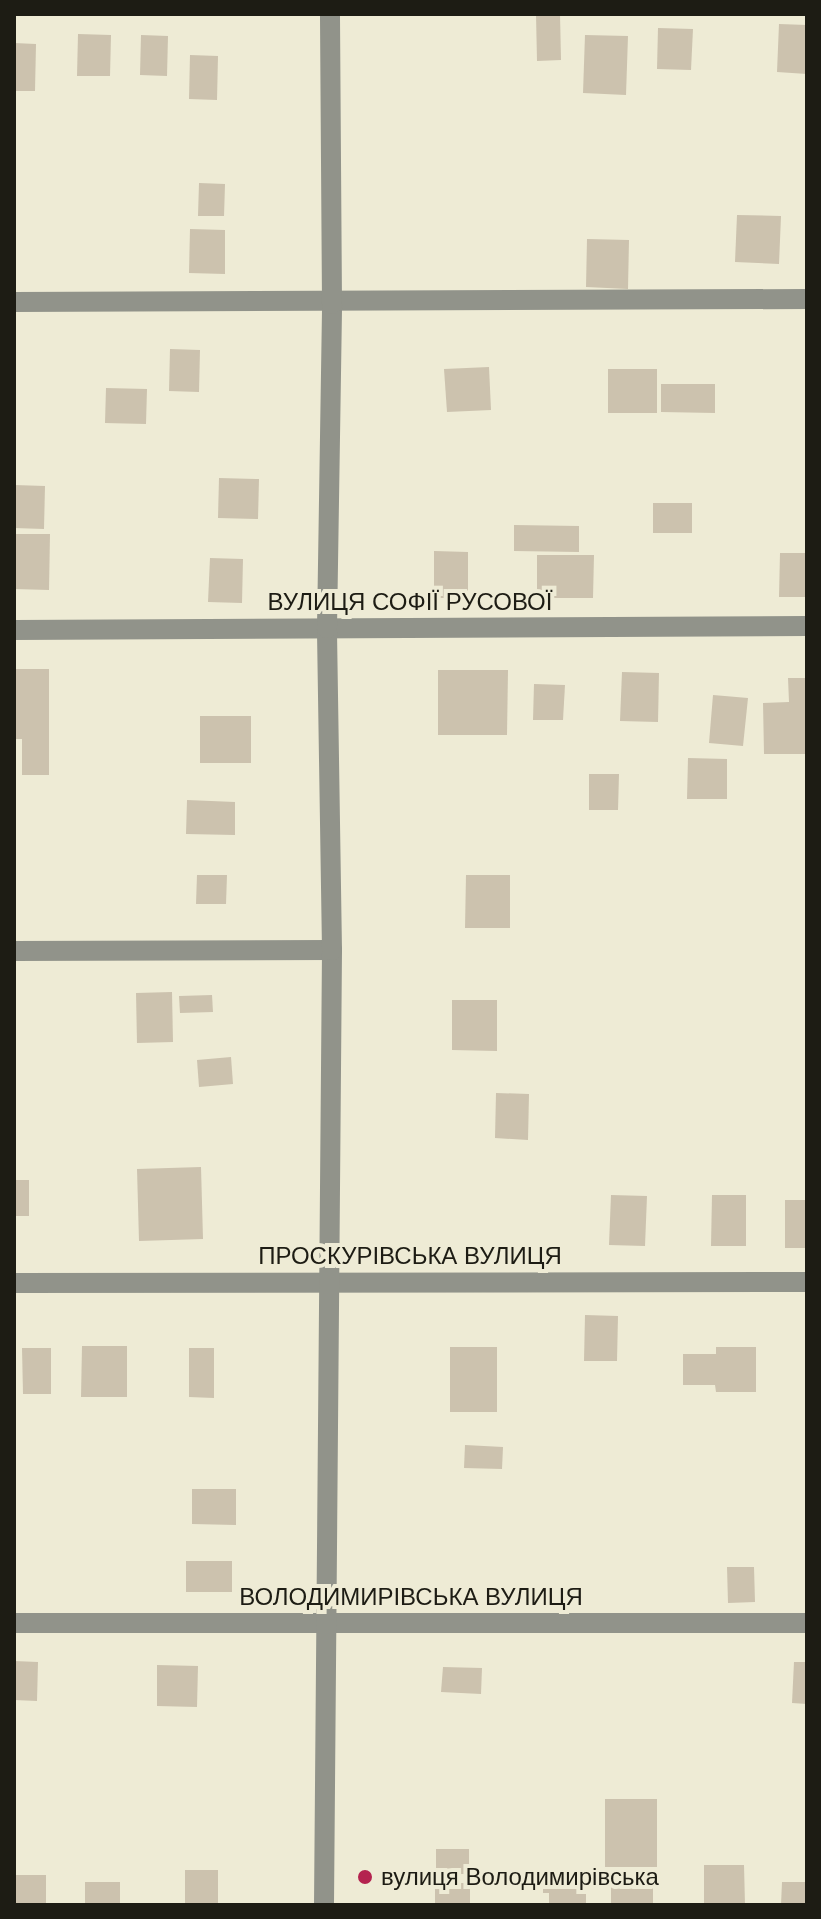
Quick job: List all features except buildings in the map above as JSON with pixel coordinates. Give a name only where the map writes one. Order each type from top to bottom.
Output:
[{"type":"street","points":[[324,1905],[329,1623],[332,950],[327,628],[332,304],[330,14]]},
{"type":"street","points":[[14,302],[332,304],[807,299]]},
{"type":"street","name":"ВУЛИЦЯ СОФІЇ РУСОВОЇ","points":[[14,630],[807,626]]},
{"type":"street","points":[[14,951],[332,950]]},
{"type":"street","name":"ПРОСКУРІВСЬКА ВУЛИЦЯ","points":[[14,1283],[807,1282]]},
{"type":"street","name":"ВОЛОДИМИРІВСЬКА ВУЛИЦЯ","points":[[14,1623],[807,1623]]},
{"type":"place","name":"вулиця Володимирівська","points":[[365,1877]]}]
